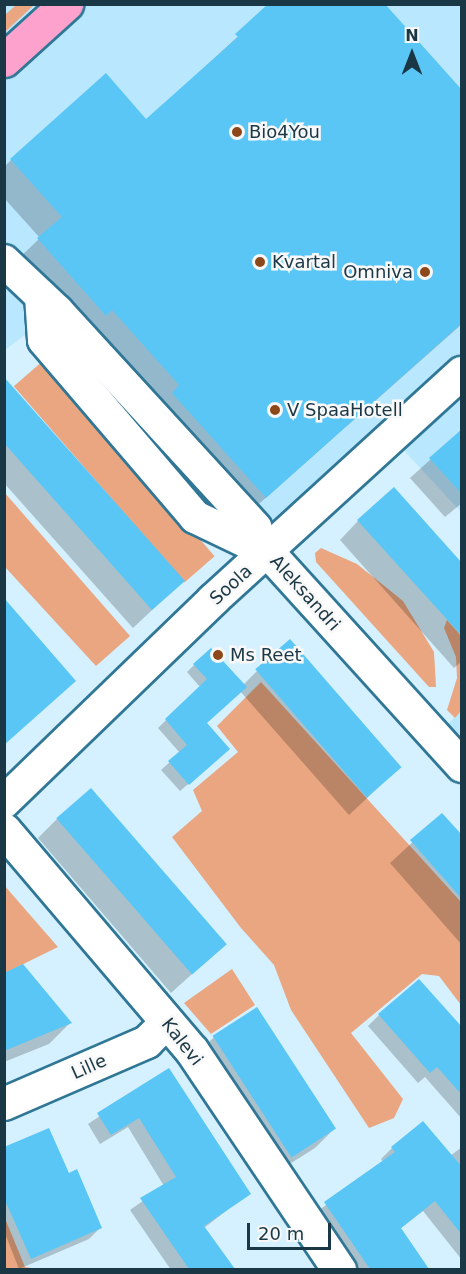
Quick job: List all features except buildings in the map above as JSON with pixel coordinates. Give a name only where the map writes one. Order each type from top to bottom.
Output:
[{"type":"highway","points":[[4,60],[66,4]]},
{"type":"street","name":"Aleksandri","points":[[4,261],[41,296],[262,540],[462,766]]},
{"type":"street","name":"Aleksandri","points":[[41,296],[44,340],[195,517],[262,540]]},
{"type":"street","name":"Soola","points":[[4,802],[262,540],[462,373]]},
{"type":"street","name":"Kalevi","points":[[4,830],[192,1051],[339,1269]]},
{"type":"street","name":"Lille","points":[[4,1104],[147,1042],[167,1022]]},
{"type":"shaded area","name":"Kvartal","points":[[5,5],[461,5],[461,512],[397,443],[276,550],[56,311],[5,350]]},
{"type":"shaded area","points":[[16,5],[34,5],[5,32],[5,15]]},
{"type":"shaded area","points":[[44,360],[215,556],[184,582],[14,386]]},
{"type":"shaded area","points":[[4,492],[130,636],[96,666],[5,567]]},
{"type":"shaded area","points":[[321,548],[357,564],[403,601],[434,652],[436,687],[429,687],[316,562],[315,553]]},
{"type":"shaded area","points":[[447,620],[461,636],[461,711],[455,718],[447,710],[457,678],[456,657],[444,628]]},
{"type":"shaded area","points":[[261,682],[461,902],[461,1005],[439,976],[422,974],[351,1033],[403,1099],[394,1118],[369,1128],[291,1010],[274,965],[241,928],[172,837],[202,811],[193,790],[238,752],[217,726]]},
{"type":"shaded area","points":[[461,711],[461,744],[445,727]]},
{"type":"shaded area","points":[[4,885],[58,947],[5,973],[4,973]]},
{"type":"shaded area","points":[[232,969],[255,1005],[211,1034],[184,1003]]},
{"type":"shaded area","points":[[4,1216],[25,1267],[38,1269],[5,1269]]},
{"type":"place","name":"Bio4You","points":[[237,132]]},
{"type":"place","name":"Kvartal","points":[[260,262]]},
{"type":"place","name":"Omniva","points":[[425,272]]},
{"type":"place","name":"V SpaaHotell","points":[[275,410]]},
{"type":"place","name":"Ms Reet","points":[[218,655]]}]
